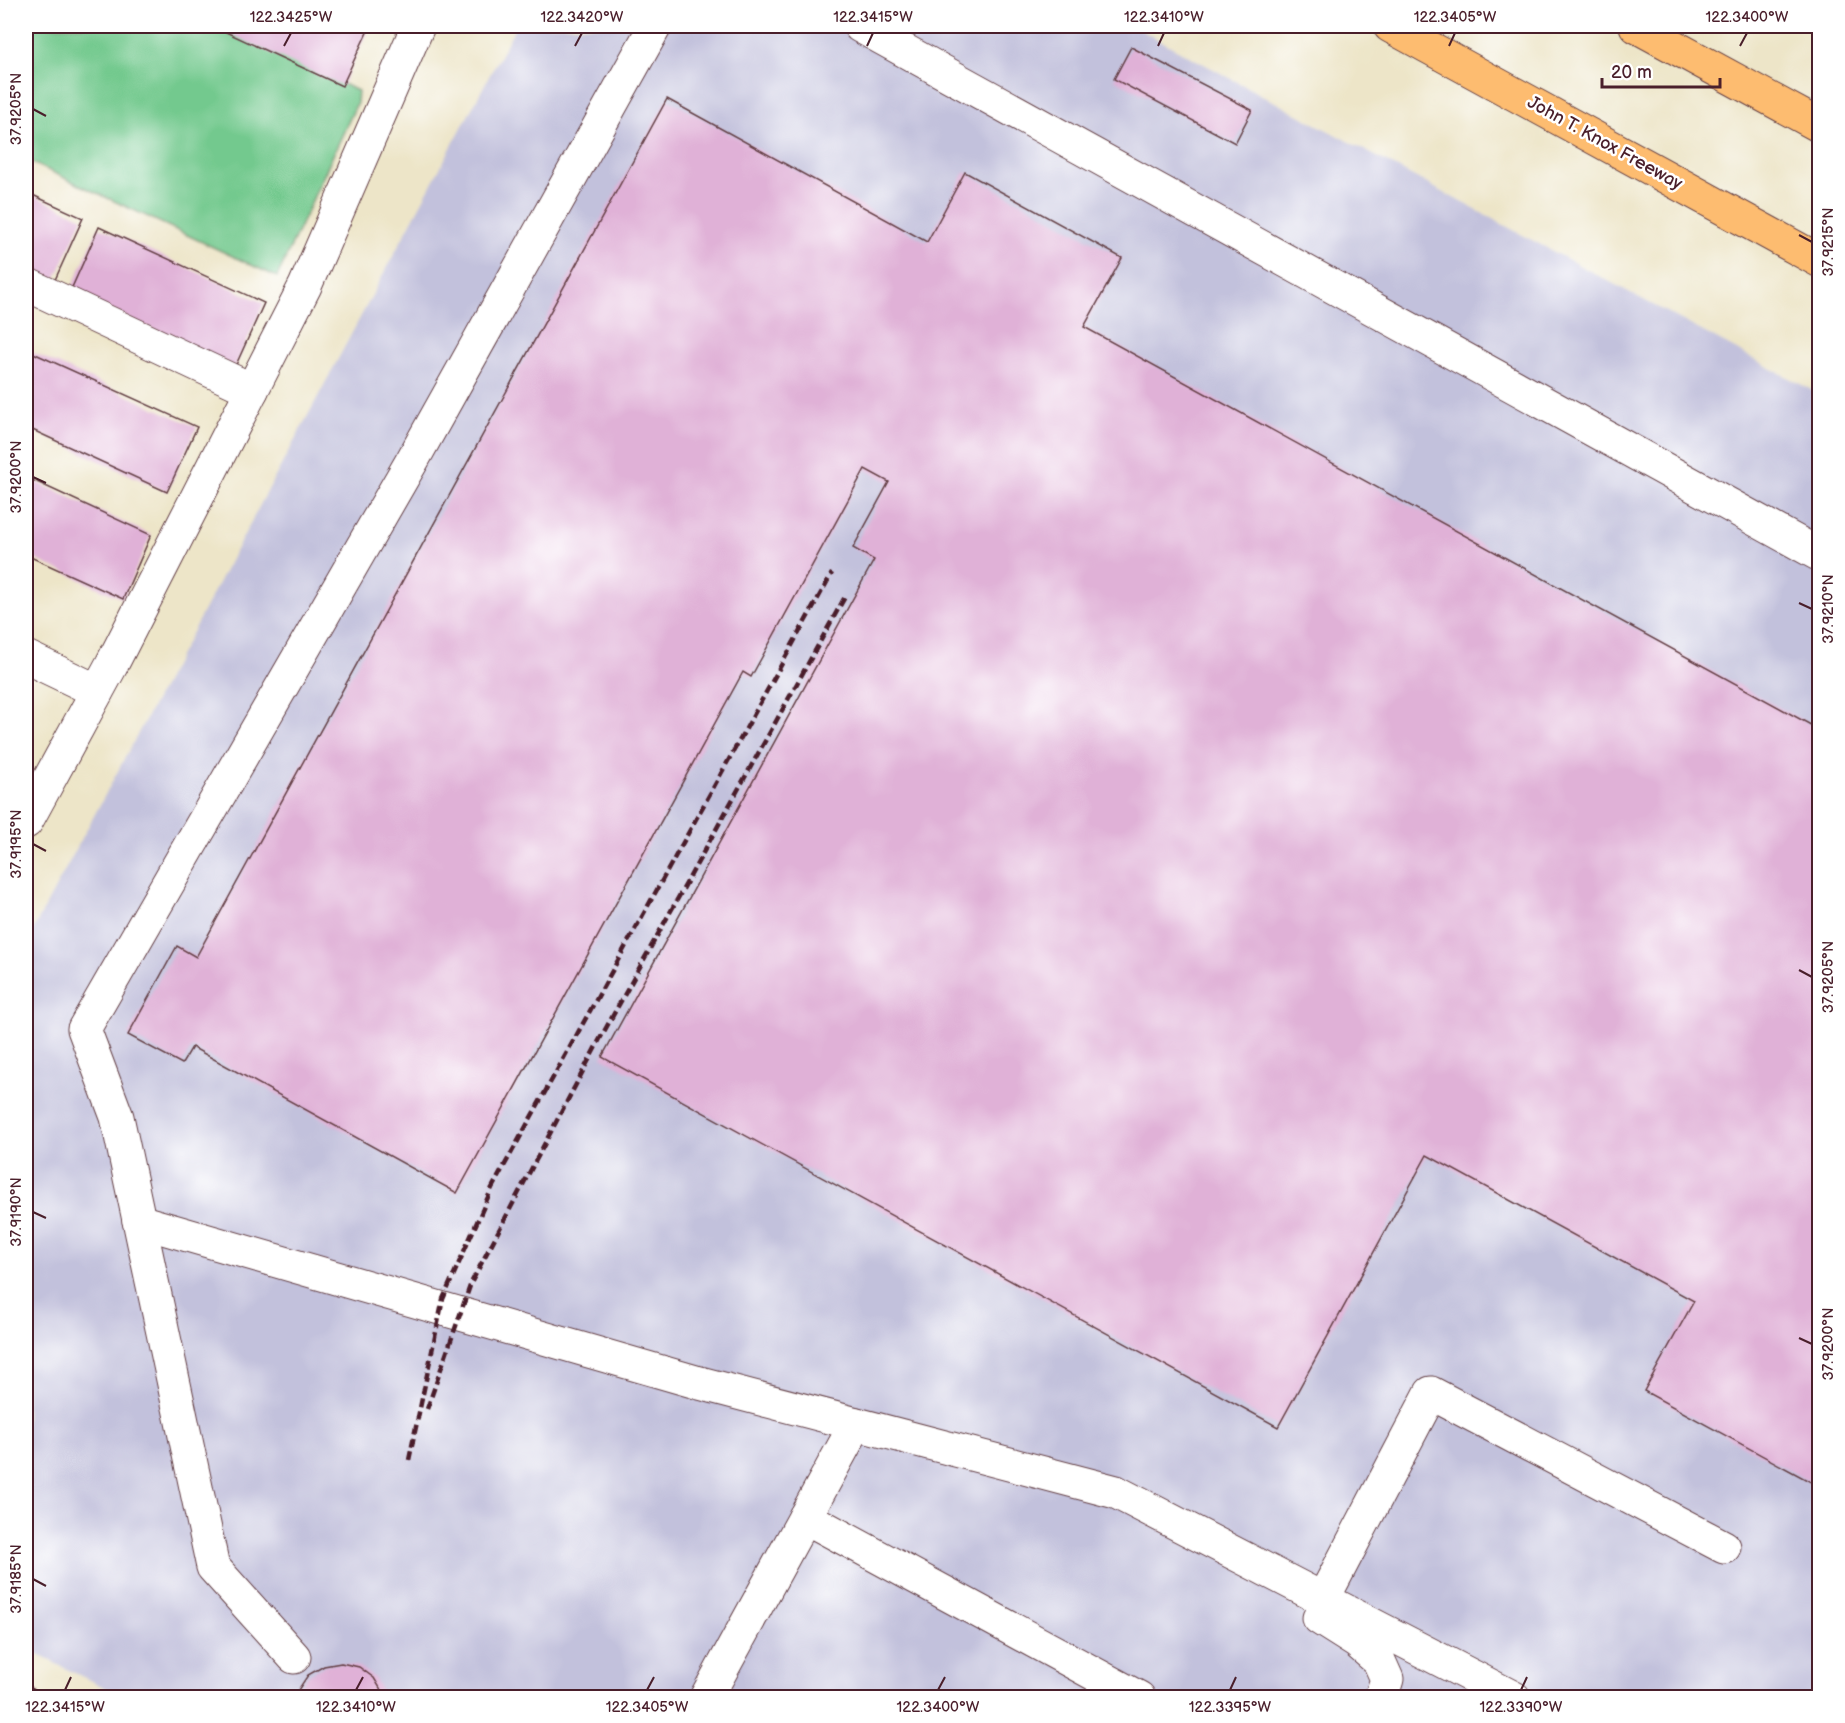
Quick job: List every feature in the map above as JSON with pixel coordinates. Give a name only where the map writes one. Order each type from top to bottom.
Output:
[{"type":"highway","name":"John T. Knox Freeway","points":[[1390,26],[1820,261]]},
{"type":"highway","points":[[1636,26],[1820,126]]},
{"type":"street","points":[[26,822],[97,691],[305,286],[417,26]]},
{"type":"street","points":[[294,1657],[213,1568],[117,1117],[84,1029],[406,471],[655,26]]},
{"type":"street","points":[[860,26],[1820,555]]},
{"type":"street","points":[[26,284],[252,390]]},
{"type":"street","points":[[26,657],[97,691]]},
{"type":"street","points":[[139,1221],[696,1382],[1116,1492],[1514,1698]]},
{"type":"street","points":[[1323,1599],[1431,1394],[1724,1547]]},
{"type":"street","points":[[706,1698],[856,1424]]},
{"type":"street","points":[[1116,1492],[1357,1642],[1379,1661],[1387,1679],[1381,1698]]},
{"type":"street","points":[[805,1517],[1139,1698]]},
{"type":"shaded area","points":[[516,26],[1133,26],[1819,394],[1819,1697],[124,1697],[26,1649],[26,943]]},
{"type":"green space","points":[[26,26],[217,26],[358,91],[357,103],[277,277],[26,160]]},
{"type":"building","points":[[213,26],[370,26],[342,86]]},
{"type":"building","points":[[1131,47],[1252,110],[1235,143],[1114,79]]},
{"type":"building","points":[[667,99],[927,242],[965,172],[1122,258],[1084,327],[1820,730],[1820,1487],[1644,1391],[1694,1301],[1427,1155],[1278,1427],[602,1057],[874,560],[853,548],[889,482],[865,469],[751,677],[743,672],[457,1193],[192,1047],[182,1064],[128,1035],[177,946],[196,957]]},
{"type":"building","points":[[26,192],[83,218],[54,282],[26,269]]},
{"type":"building","points":[[99,227],[264,303],[235,367],[70,292]]},
{"type":"building","points":[[31,352],[197,427],[167,492],[26,427],[26,364]]},
{"type":"building","points":[[26,477],[151,535],[123,599],[26,555]]},
{"type":"building","points":[[341,1663],[359,1667],[374,1678],[384,1698],[296,1698],[298,1690],[308,1675],[324,1666]]},
{"type":"railway","points":[[409,1460],[443,1299],[492,1188],[832,573]]},
{"type":"railway","points":[[427,1409],[471,1283],[601,1037],[846,595]]},
{"type":"railway","points":[[26,1686],[48,1698]]}]
